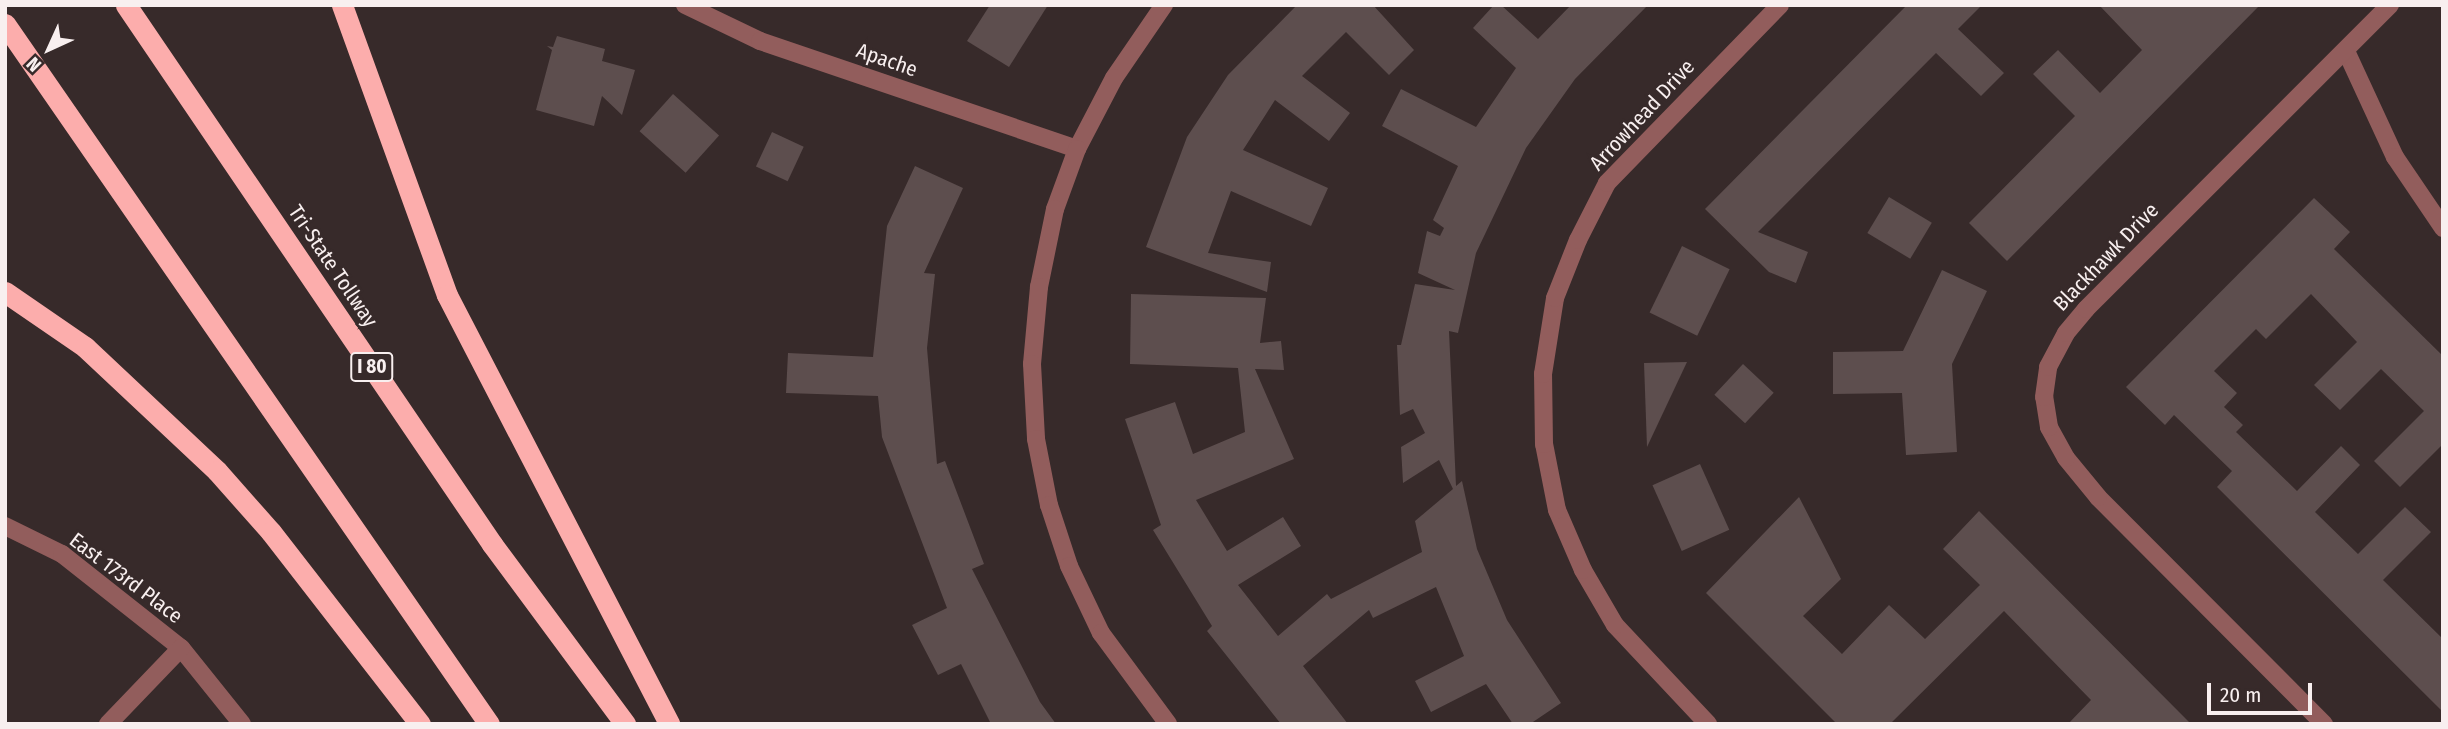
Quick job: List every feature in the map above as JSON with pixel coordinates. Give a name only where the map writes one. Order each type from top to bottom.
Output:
[{"type":"highway","name":"Tri-State Tollway","points":[[126,5],[492,544],[625,724]]},
{"type":"highway","points":[[342,5],[447,295],[669,724]]},
{"type":"highway","points":[[5,24],[489,724]]},
{"type":"highway","points":[[5,292],[85,347],[217,471],[271,532],[420,724]]},
{"type":"street","name":"Apache","points":[[685,5],[760,41],[1077,149]]},
{"type":"street","points":[[1164,5],[1114,78],[1077,149],[1055,209],[1039,287],[1032,363],[1036,439],[1049,505],[1074,577],[1101,633],[1168,724]]},
{"type":"street","name":"Arrowhead Drive","points":[[1708,724],[1615,625],[1583,570],[1558,510],[1546,457],[1543,374],[1555,298],[1578,240],[1607,184],[1780,5]]},
{"type":"street","name":"Blackhawk Drive","points":[[2324,724],[2098,496],[2066,458],[2049,427],[2044,397],[2048,367],[2066,333],[2086,309],[2390,5]]},
{"type":"street","points":[[2346,51],[2395,157],[2443,228]]},
{"type":"street","name":"East 173rd Place","points":[[5,526],[62,554],[181,648],[242,724]]},
{"type":"street","points":[[108,724],[181,648]]},
{"type":"building","points":[[990,5],[1048,5],[1009,67],[967,41]]},
{"type":"building","points":[[1297,5],[1373,5],[1414,50],[1389,75],[1346,32],[1302,76],[1350,113],[1329,141],[1275,100],[1243,150],[1328,188],[1311,226],[1231,191],[1208,253],[1271,262],[1267,292],[1146,247],[1187,137],[1228,75]]},
{"type":"building","points":[[1494,5],[1501,5],[1538,39],[1571,5],[1648,5],[1575,79],[1526,148],[1476,253],[1458,333],[1449,331],[1456,486],[1462,481],[1477,549],[1507,620],[1561,703],[1530,724],[1513,724],[1486,684],[1431,712],[1415,681],[1464,656],[1436,587],[1373,618],[1369,610],[1303,666],[1348,724],[1281,724],[1207,631],[1212,626],[1153,530],[1161,525],[1125,419],[1175,402],[1193,454],[1245,432],[1238,368],[1130,364],[1131,294],[1266,298],[1260,343],[1281,341],[1284,370],[1255,369],[1294,459],[1196,500],[1227,551],[1283,517],[1301,546],[1238,585],[1278,636],[1327,594],[1331,599],[1422,552],[1415,521],[1453,489],[1439,460],[1403,483],[1401,447],[1425,433],[1413,409],[1400,415],[1397,345],[1401,345],[1415,284],[1455,290],[1418,273],[1427,231],[1440,236],[1444,228],[1433,220],[1458,166],[1382,126],[1401,89],[1476,127],[1516,68],[1473,28]]},
{"type":"building","points":[[1907,5],[1982,5],[1958,29],[2004,73],[1981,96],[1936,53],[1758,232],[1808,252],[1796,283],[1769,272],[1705,209]]},
{"type":"building","points":[[2099,5],[2260,5],[2007,261],[1969,223],[2075,116],[2033,74],[2058,50],[2100,93],[2142,50]]},
{"type":"building","points":[[557,36],[605,49],[602,61],[635,70],[622,115],[602,96],[594,126],[536,110],[552,50],[547,46],[553,47]]},
{"type":"building","points":[[673,94],[719,135],[686,173],[640,131]]},
{"type":"building","points":[[772,132],[804,147],[788,181],[756,166]]},
{"type":"building","points":[[915,166],[963,188],[924,273],[935,274],[927,348],[937,464],[945,461],[984,564],[972,569],[1040,702],[1056,724],[991,724],[961,664],[938,675],[912,625],[947,608],[882,437],[878,396],[786,393],[788,353],[873,357],[887,226]]},
{"type":"building","points":[[1889,197],[1932,223],[1910,259],[1867,233]]},
{"type":"building","points":[[2314,198],[2350,232],[2334,249],[2443,356],[2443,444],[2400,487],[2374,461],[2424,411],[2381,369],[2340,410],[2314,385],[2357,342],[2311,294],[2266,339],[2256,329],[2214,371],[2237,393],[2224,407],[2243,425],[2236,432],[2297,491],[2341,446],[2360,465],[2315,512],[2358,554],[2405,507],[2431,532],[2383,580],[2443,639],[2443,712],[2217,487],[2232,471],[2174,415],[2165,425],[2126,387]]},
{"type":"building","points":[[1682,246],[1730,269],[1697,336],[1650,313]]},
{"type":"building","points":[[1942,270],[1987,291],[1952,364],[1957,452],[1906,455],[1902,393],[1833,394],[1833,352],[1903,351]]},
{"type":"building","points":[[1687,362],[1647,447],[1644,363]]},
{"type":"building","points":[[1743,364],[1774,393],[1745,423],[1714,395]]},
{"type":"building","points":[[1700,464],[1729,530],[1682,551],[1652,485]]},
{"type":"building","points":[[1799,497],[1841,579],[1803,616],[1842,654],[1889,605],[1925,639],[1980,585],[1943,549],[1979,511],[2191,724],[2068,724],[2091,700],[2004,611],[1890,724],[1837,724],[1706,593]]}]
